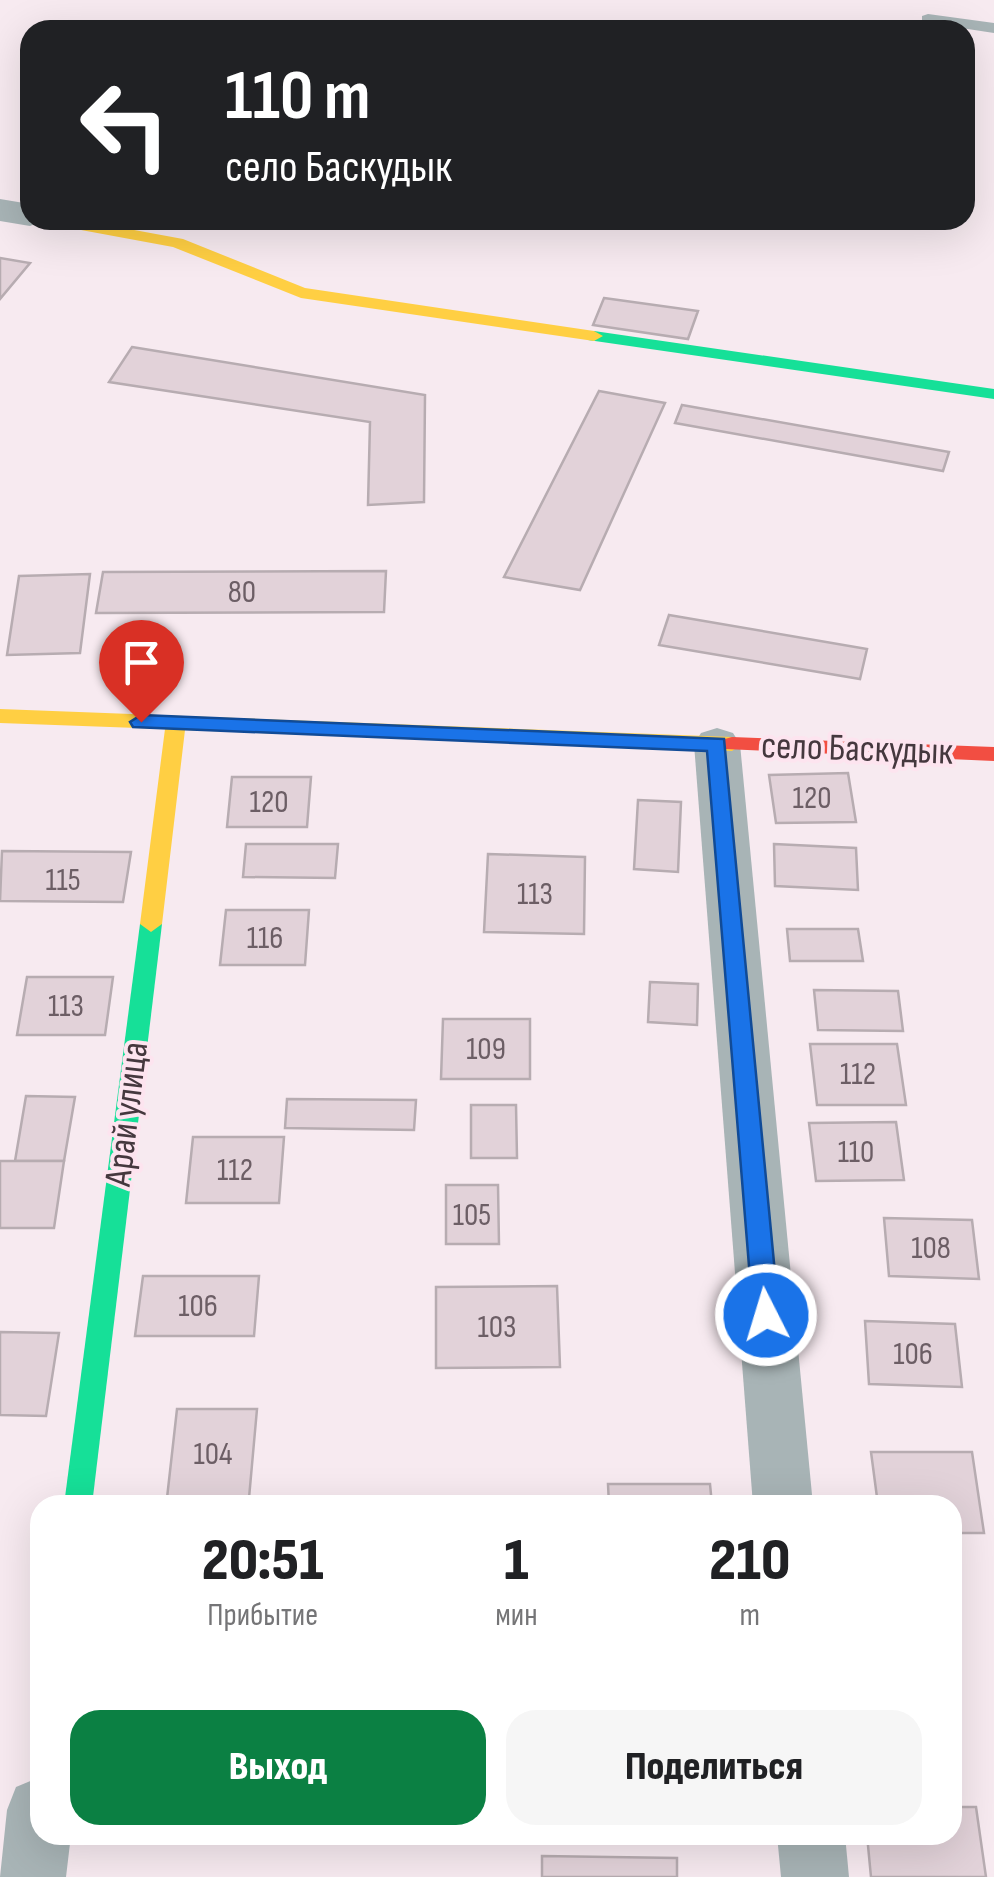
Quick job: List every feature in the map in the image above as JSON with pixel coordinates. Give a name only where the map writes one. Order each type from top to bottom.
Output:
[{"type":"street","points":[[107,230],[176,243],[301,293],[994,394]]},
{"type":"street","name":"село Баскудык","points":[[0,716],[994,754]]},
{"type":"street","name":"Арай улица","points":[[79,1495],[176,723]]},
{"type":"street","points":[[717,744],[782,1495]]},
{"type":"street","points":[[32,1877],[36,1845]]},
{"type":"street","points":[[812,1845],[815,1877]]},
{"type":"lane","points":[[928,18],[941,20]]},
{"type":"building","points":[[0,258],[30,263],[0,299]]},
{"type":"building","points":[[604,298],[698,311],[688,339],[593,325]]},
{"type":"building","points":[[132,347],[425,395],[424,502],[368,505],[370,422],[109,382]]},
{"type":"building","points":[[599,391],[665,403],[580,590],[504,577]]},
{"type":"building","points":[[682,405],[949,452],[943,471],[675,423]]},
{"type":"building","points":[[386,571],[384,612],[96,613],[103,572]]},
{"type":"building","points":[[90,574],[80,653],[7,655],[19,576]]},
{"type":"building","points":[[669,615],[867,649],[860,679],[659,645]]},
{"type":"building","points":[[848,773],[856,822],[776,823],[769,775]]},
{"type":"building","points":[[232,777],[311,777],[307,827],[227,827]]},
{"type":"building","points":[[638,800],[681,802],[678,872],[634,869]]},
{"type":"building","points":[[246,844],[338,844],[335,878],[243,877]]},
{"type":"building","points":[[774,844],[856,848],[858,890],[775,886]]},
{"type":"building","points":[[2,851],[131,852],[123,902],[0,901]]},
{"type":"building","points":[[488,854],[585,857],[584,934],[484,932]]},
{"type":"building","points":[[226,910],[309,910],[305,965],[220,965]]},
{"type":"building","points":[[787,929],[858,929],[863,961],[790,961]]},
{"type":"building","points":[[27,977],[113,977],[105,1035],[17,1035]]},
{"type":"building","points":[[650,982],[698,984],[697,1025],[648,1022]]},
{"type":"building","points":[[814,990],[898,991],[903,1031],[818,1030]]},
{"type":"building","points":[[443,1019],[530,1019],[530,1079],[441,1079]]},
{"type":"building","points":[[810,1044],[897,1044],[906,1105],[817,1105]]},
{"type":"building","points":[[26,1096],[75,1097],[64,1161],[15,1161]]},
{"type":"building","points":[[287,1099],[416,1100],[414,1130],[285,1128]]},
{"type":"building","points":[[471,1105],[516,1105],[517,1158],[471,1158]]},
{"type":"building","points":[[896,1122],[904,1180],[816,1181],[809,1123]]},
{"type":"building","points":[[193,1137],[284,1137],[279,1203],[186,1203]]},
{"type":"building","points":[[0,1161],[64,1161],[54,1228],[0,1228]]},
{"type":"building","points":[[446,1185],[498,1185],[499,1244],[446,1244]]},
{"type":"building","points":[[884,1218],[972,1220],[979,1279],[889,1276]]},
{"type":"building","points":[[143,1276],[259,1276],[254,1336],[135,1336]]},
{"type":"building","points":[[557,1286],[560,1367],[436,1368],[436,1287]]},
{"type":"building","points":[[865,1321],[955,1324],[962,1387],[869,1384]]},
{"type":"building","points":[[0,1332],[59,1333],[46,1416],[0,1415]]},
{"type":"building","points":[[177,1409],[257,1409],[249,1495],[167,1495]]},
{"type":"building","points":[[871,1452],[972,1452],[984,1533],[962,1533],[962,1495],[877,1495]]},
{"type":"building","points":[[608,1484],[710,1484],[711,1495],[609,1495]]},
{"type":"building","points":[[962,1807],[976,1807],[986,1877],[871,1877],[868,1845],[962,1845]]},
{"type":"building","points":[[542,1856],[677,1858],[677,1877],[542,1877]]},
{"type":"traffic: fast","points":[[594,336],[994,394]]},
{"type":"traffic: fast","points":[[79,1495],[151,924]]},
{"type":"traffic: slow","points":[[107,230],[177,243],[301,293],[594,336]]},
{"type":"traffic: slow","points":[[0,716],[732,744]]},
{"type":"traffic: slow","points":[[151,924],[176,723]]},
{"type":"traffic: jam","points":[[732,744],[994,754]]},
{"type":"route","points":[[141,722],[717,744],[766,1315]]}]
